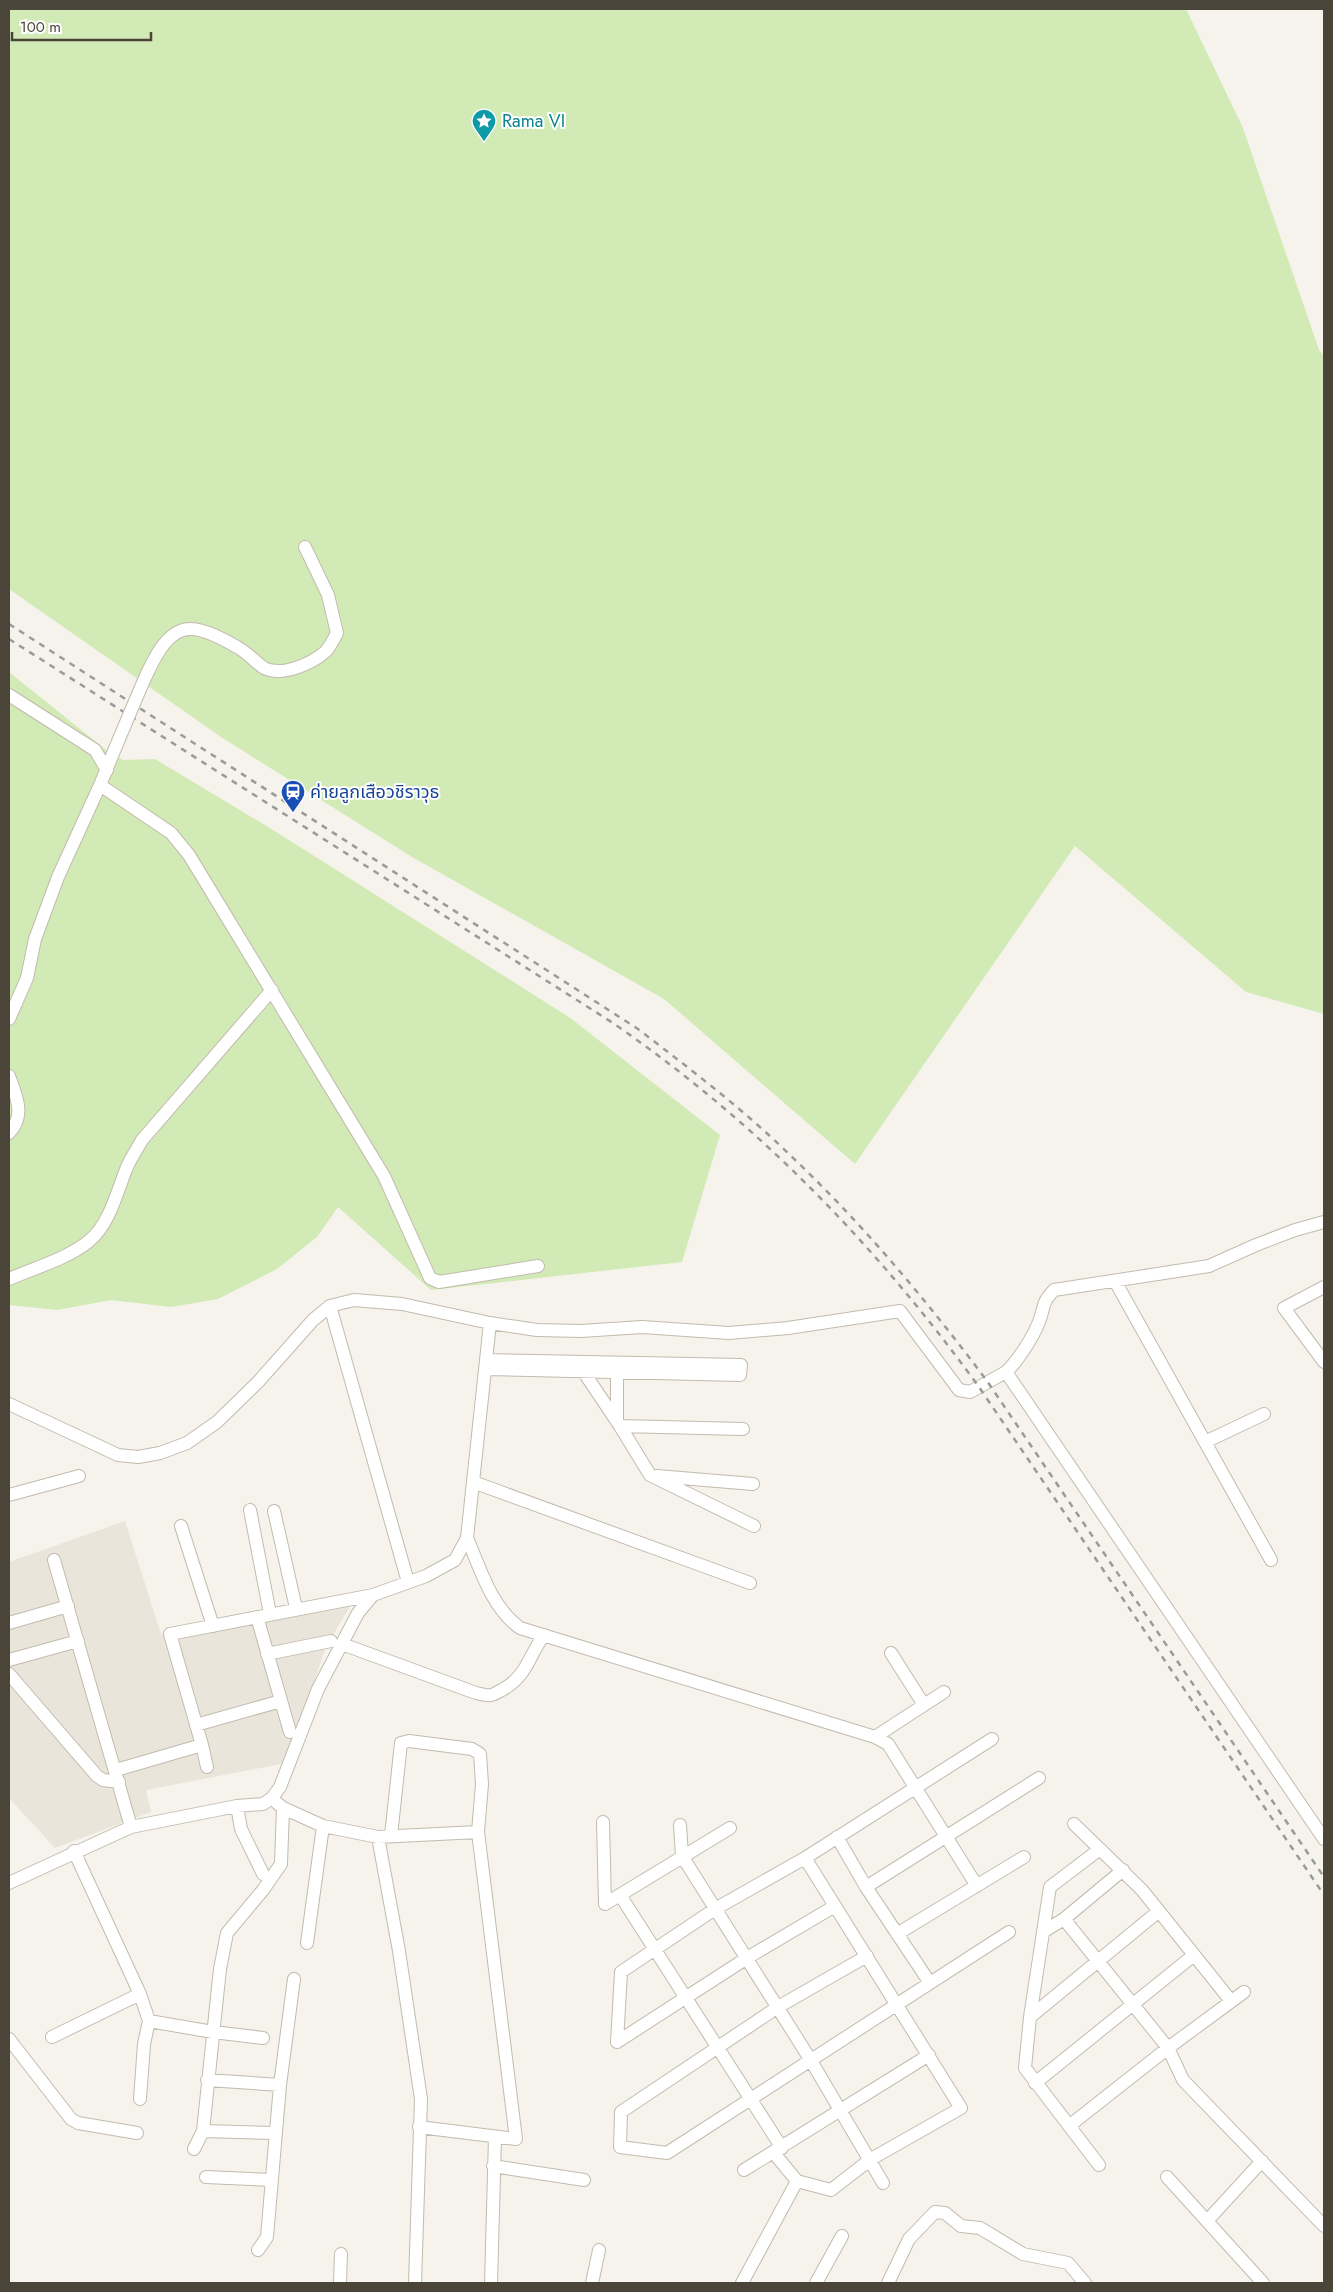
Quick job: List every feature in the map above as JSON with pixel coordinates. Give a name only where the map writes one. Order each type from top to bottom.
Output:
[{"type":"street","points":[[9,1019],[27,978],[35,939],[58,877],[155,656],[172,636],[190,628],[208,633],[238,647],[266,668],[284,671],[305,664],[326,651],[337,633],[328,595],[304,547]]},
{"type":"street","points":[[9,695],[95,750],[106,770]]},
{"type":"street","points":[[100,785],[180,842],[384,1176],[430,1278],[439,1282],[538,1266]]},
{"type":"street","points":[[9,1279],[75,1250],[88,1242],[98,1232],[128,1165],[142,1140],[272,990]]},
{"type":"street","points":[[9,1076],[19,1105],[16,1126],[9,1133]]},
{"type":"street","points":[[9,1404],[118,1455],[138,1457],[160,1453],[187,1443],[217,1422],[258,1382],[313,1320],[330,1306],[354,1300],[402,1304],[490,1323],[537,1330],[642,1327],[729,1333],[788,1328],[900,1311],[960,1390],[970,1392],[1006,1372],[1017,1361],[1038,1322],[1044,1301],[1054,1290],[1209,1266],[1256,1244],[1324,1222]]},
{"type":"street","points":[[1115,1281],[1271,1560]]},
{"type":"street","points":[[1323,1358],[1284,1308],[1324,1286]]},
{"type":"street","points":[[330,1306],[408,1582]]},
{"type":"street","points":[[207,1767],[170,1634],[296,1608],[373,1595],[426,1576],[455,1560],[467,1538],[490,1323]]},
{"type":"street","points":[[486,1364],[686,1369]]},
{"type":"street","points":[[583,1366],[650,1475],[754,1526]]},
{"type":"street","points":[[617,1367],[618,1424]]},
{"type":"street","points":[[1006,1372],[1324,1839]]},
{"type":"street","points":[[1205,1442],[1264,1414]]},
{"type":"street","points":[[618,1424],[744,1429]]},
{"type":"street","points":[[650,1475],[753,1484]]},
{"type":"street","points":[[9,1495],[79,1476]]},
{"type":"street","points":[[473,1482],[750,1583]]},
{"type":"street","points":[[250,1510],[270,1614]]},
{"type":"street","points":[[274,1511],[296,1608]]},
{"type":"street","points":[[181,1526],[213,1626]]},
{"type":"street","points":[[467,1538],[496,1604],[507,1619],[520,1628],[875,1737],[888,1744],[977,1886]]},
{"type":"street","points":[[54,1560],[131,1826]]},
{"type":"street","points":[[9,1883],[131,1826],[237,1806],[263,1804],[272,1798],[280,1787],[336,1642],[373,1595]]},
{"type":"street","points":[[9,1623],[68,1606]]},
{"type":"street","points":[[257,1617],[290,1732]]},
{"type":"street","points":[[267,1654],[336,1642],[476,1693],[492,1695],[523,1674],[531,1660],[533,1651],[544,1635]]},
{"type":"street","points":[[9,1660],[78,1641]]},
{"type":"street","points":[[891,1653],[924,1706]]},
{"type":"street","points":[[9,1674],[97,1776],[103,1780],[202,1745]]},
{"type":"street","points":[[875,1737],[944,1692]]},
{"type":"street","points":[[196,1725],[280,1701]]},
{"type":"street","points":[[835,1906],[747,1958],[617,2042],[621,1972],[715,1909],[805,1858],[992,1739]]},
{"type":"street","points":[[392,1836],[401,1743],[404,1741],[472,1749],[480,1754],[482,1784],[478,1832],[516,2139],[419,2127]]},
{"type":"street","points":[[866,1887],[1039,1778]]},
{"type":"street","points":[[272,1798],[283,1808],[323,1826],[378,1837],[478,1832]]},
{"type":"street","points":[[237,1806],[241,1829],[263,1874]]},
{"type":"street","points":[[194,2149],[204,2131],[207,2080],[220,1969],[227,1933],[264,1890],[281,1864],[283,1808]]},
{"type":"street","points":[[603,1822],[605,1904],[730,1828]]},
{"type":"street","points":[[1074,1824],[1123,1870],[1159,1911],[1231,2001]]},
{"type":"street","points":[[680,1825],[682,1856],[810,2059],[871,2159],[883,2183]]},
{"type":"street","points":[[307,1943],[323,1826]]},
{"type":"street","points":[[378,1837],[399,1951],[419,2090],[415,2283]]},
{"type":"street","points":[[837,1837],[866,1887],[930,1983]]},
{"type":"street","points":[[1099,2165],[1035,2083],[1026,2068],[1030,2017],[1050,1887],[1100,1849]]},
{"type":"street","points":[[74,1851],[140,1994],[149,2021],[144,2044],[140,2099]]},
{"type":"street","points":[[897,1934],[1024,1857]]},
{"type":"street","points":[[620,1894],[750,2099],[777,2150],[797,2181],[830,2190],[871,2159],[961,2108],[898,2003],[805,1858]]},
{"type":"street","points":[[1044,1932],[1064,1919],[1123,1870]]},
{"type":"street","points":[[1030,2017],[1159,1911]]},
{"type":"street","points":[[1064,1919],[1135,2004],[1168,2048],[1183,2080],[1324,2226]]},
{"type":"street","points":[[867,1956],[778,2007],[621,2112],[620,2147],[667,2153],[1009,1932]]},
{"type":"street","points":[[1035,2083],[1194,1955]]},
{"type":"street","points":[[258,2250],[267,2237],[280,2085],[294,1979]]},
{"type":"street","points":[[1069,2126],[1168,2048],[1244,1992]]},
{"type":"street","points":[[52,2037],[140,1994]]},
{"type":"street","points":[[149,2021],[263,2038]]},
{"type":"street","points":[[9,2039],[71,2119],[78,2123],[137,2133]]},
{"type":"street","points":[[744,2170],[929,2054]]},
{"type":"street","points":[[207,2080],[280,2085]]},
{"type":"street","points":[[204,2131],[276,2133]]},
{"type":"street","points":[[491,2283],[495,2137]]},
{"type":"street","points":[[1207,2221],[1262,2161]]},
{"type":"street","points":[[493,2166],[584,2180]]},
{"type":"street","points":[[206,2176],[272,2180]]},
{"type":"street","points":[[1167,2177],[1263,2283]]},
{"type":"street","points":[[742,2283],[797,2181]]},
{"type":"street","points":[[888,2283],[909,2239],[935,2212],[945,2213],[961,2226],[980,2228],[1023,2254],[1068,2264],[1084,2283]]},
{"type":"street","points":[[816,2283],[842,2236]]},
{"type":"street","points":[[592,2283],[599,2250]]},
{"type":"street","points":[[340,2283],[341,2254]]},
{"type":"shaded area","points":[[125,1521],[161,1634],[351,1597],[352,1603],[326,1647],[286,1763],[146,1790],[151,1812],[55,1848],[9,1798],[9,1562]]},
{"type":"green space","points":[[9,9],[1186,9],[1243,128],[1319,350],[1324,356],[1324,1014],[1246,992],[1075,846],[855,1164],[664,999],[412,857],[221,737],[9,589]]},
{"type":"green space","name":"ค่ายลูกเสือวชิราวุธ","points":[[9,672],[105,749],[123,760],[155,759],[273,830],[569,1017],[720,1135],[682,1262],[431,1290],[338,1207],[317,1237],[277,1269],[218,1299],[171,1307],[111,1300],[57,1310],[9,1305]]},
{"type":"railway","points":[[9,624],[638,1029],[735,1105],[790,1155],[869,1236],[941,1322],[987,1381],[1324,1877]]},
{"type":"railway","points":[[9,639],[613,1023],[717,1102],[766,1145],[812,1189],[856,1236],[939,1334],[979,1387],[1324,1895]]},
{"type":"place","name":"Rama VI","points":[[484,142]]},
{"type":"place","name":"ค่ายลูกเสือวชิราวุธ","points":[[293,813]]}]
